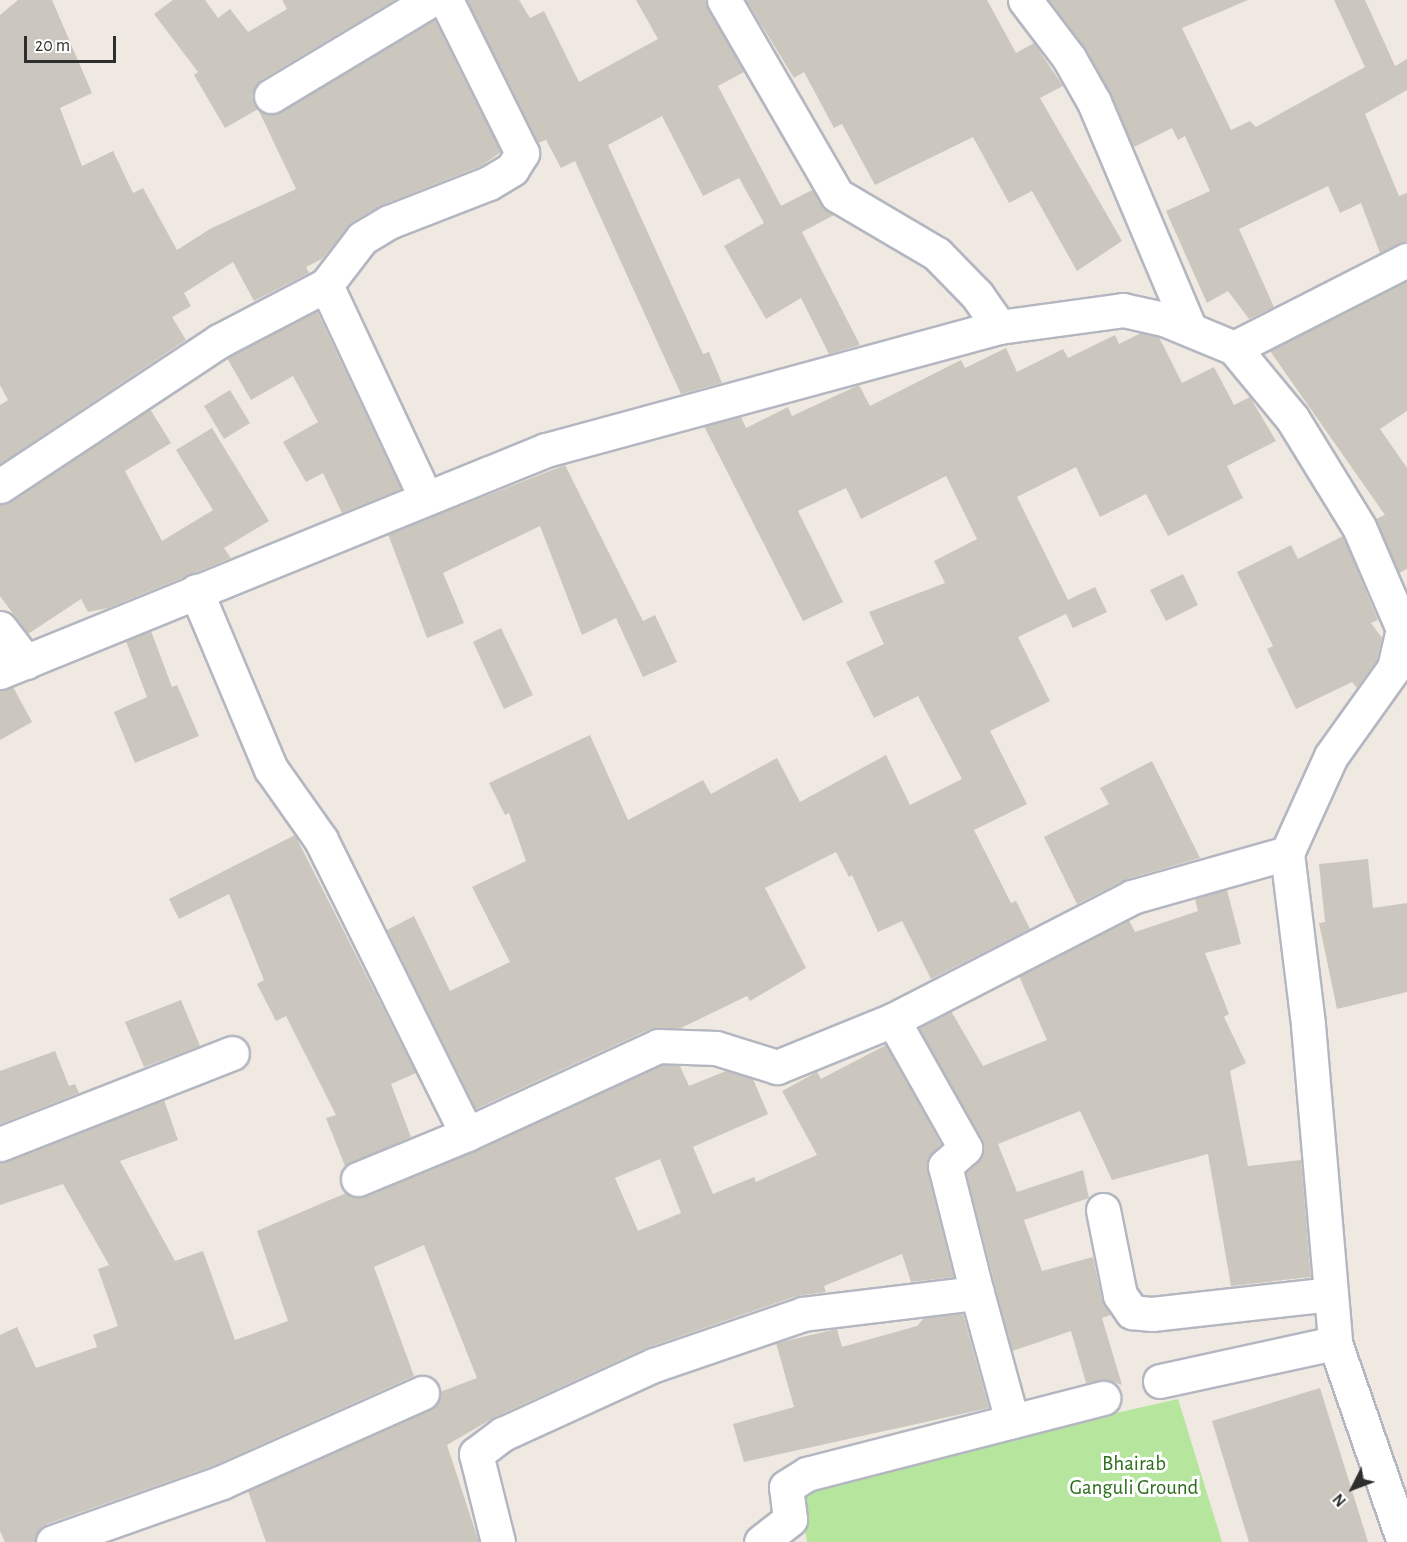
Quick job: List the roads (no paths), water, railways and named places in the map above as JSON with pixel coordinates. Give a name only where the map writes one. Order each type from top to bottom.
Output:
[{"type":"street","points":[[271,96],[431,0]]},
{"type":"street","points":[[0,486],[219,341],[326,285],[362,238],[389,222],[489,183],[512,169],[522,153],[446,0]]},
{"type":"street","points":[[724,0],[837,195],[937,254],[977,295],[999,327]]},
{"type":"street","points":[[1024,0],[1069,58],[1094,102],[1190,329]]},
{"type":"street","points":[[1234,348],[1407,260]]},
{"type":"street","points":[[326,285],[426,498]]},
{"type":"street","points":[[0,628],[13,667],[546,450],[999,327],[1123,310],[1190,329],[1234,348],[1292,418],[1359,527],[1405,628],[1394,668],[1331,756],[1287,853],[1308,1025],[1335,1343],[1404,1542]]},
{"type":"street","points":[[196,591],[271,770],[321,840],[467,1134]]},
{"type":"street","points":[[358,1179],[467,1134],[658,1046],[716,1048],[777,1067],[893,1020],[1132,897],[1287,853]]},
{"type":"street","points":[[893,1020],[965,1148],[945,1166],[1012,1421]]},
{"type":"street","points":[[0,1144],[232,1053]]},
{"type":"street","points":[[1103,1210],[1120,1295],[1132,1312],[1152,1314],[1330,1294]]},
{"type":"street","points":[[498,1542],[476,1454],[503,1434],[654,1365],[803,1314],[977,1293]]},
{"type":"street","points":[[1160,1381],[1335,1343]]},
{"type":"street","points":[[54,1542],[222,1482],[422,1393]]},
{"type":"street","points":[[761,1542],[790,1519],[786,1487],[807,1474],[1103,1398]]},
{"type":"park label","name":"Bhairab Ganguli Ground","points":[[1134,1476]]}]
